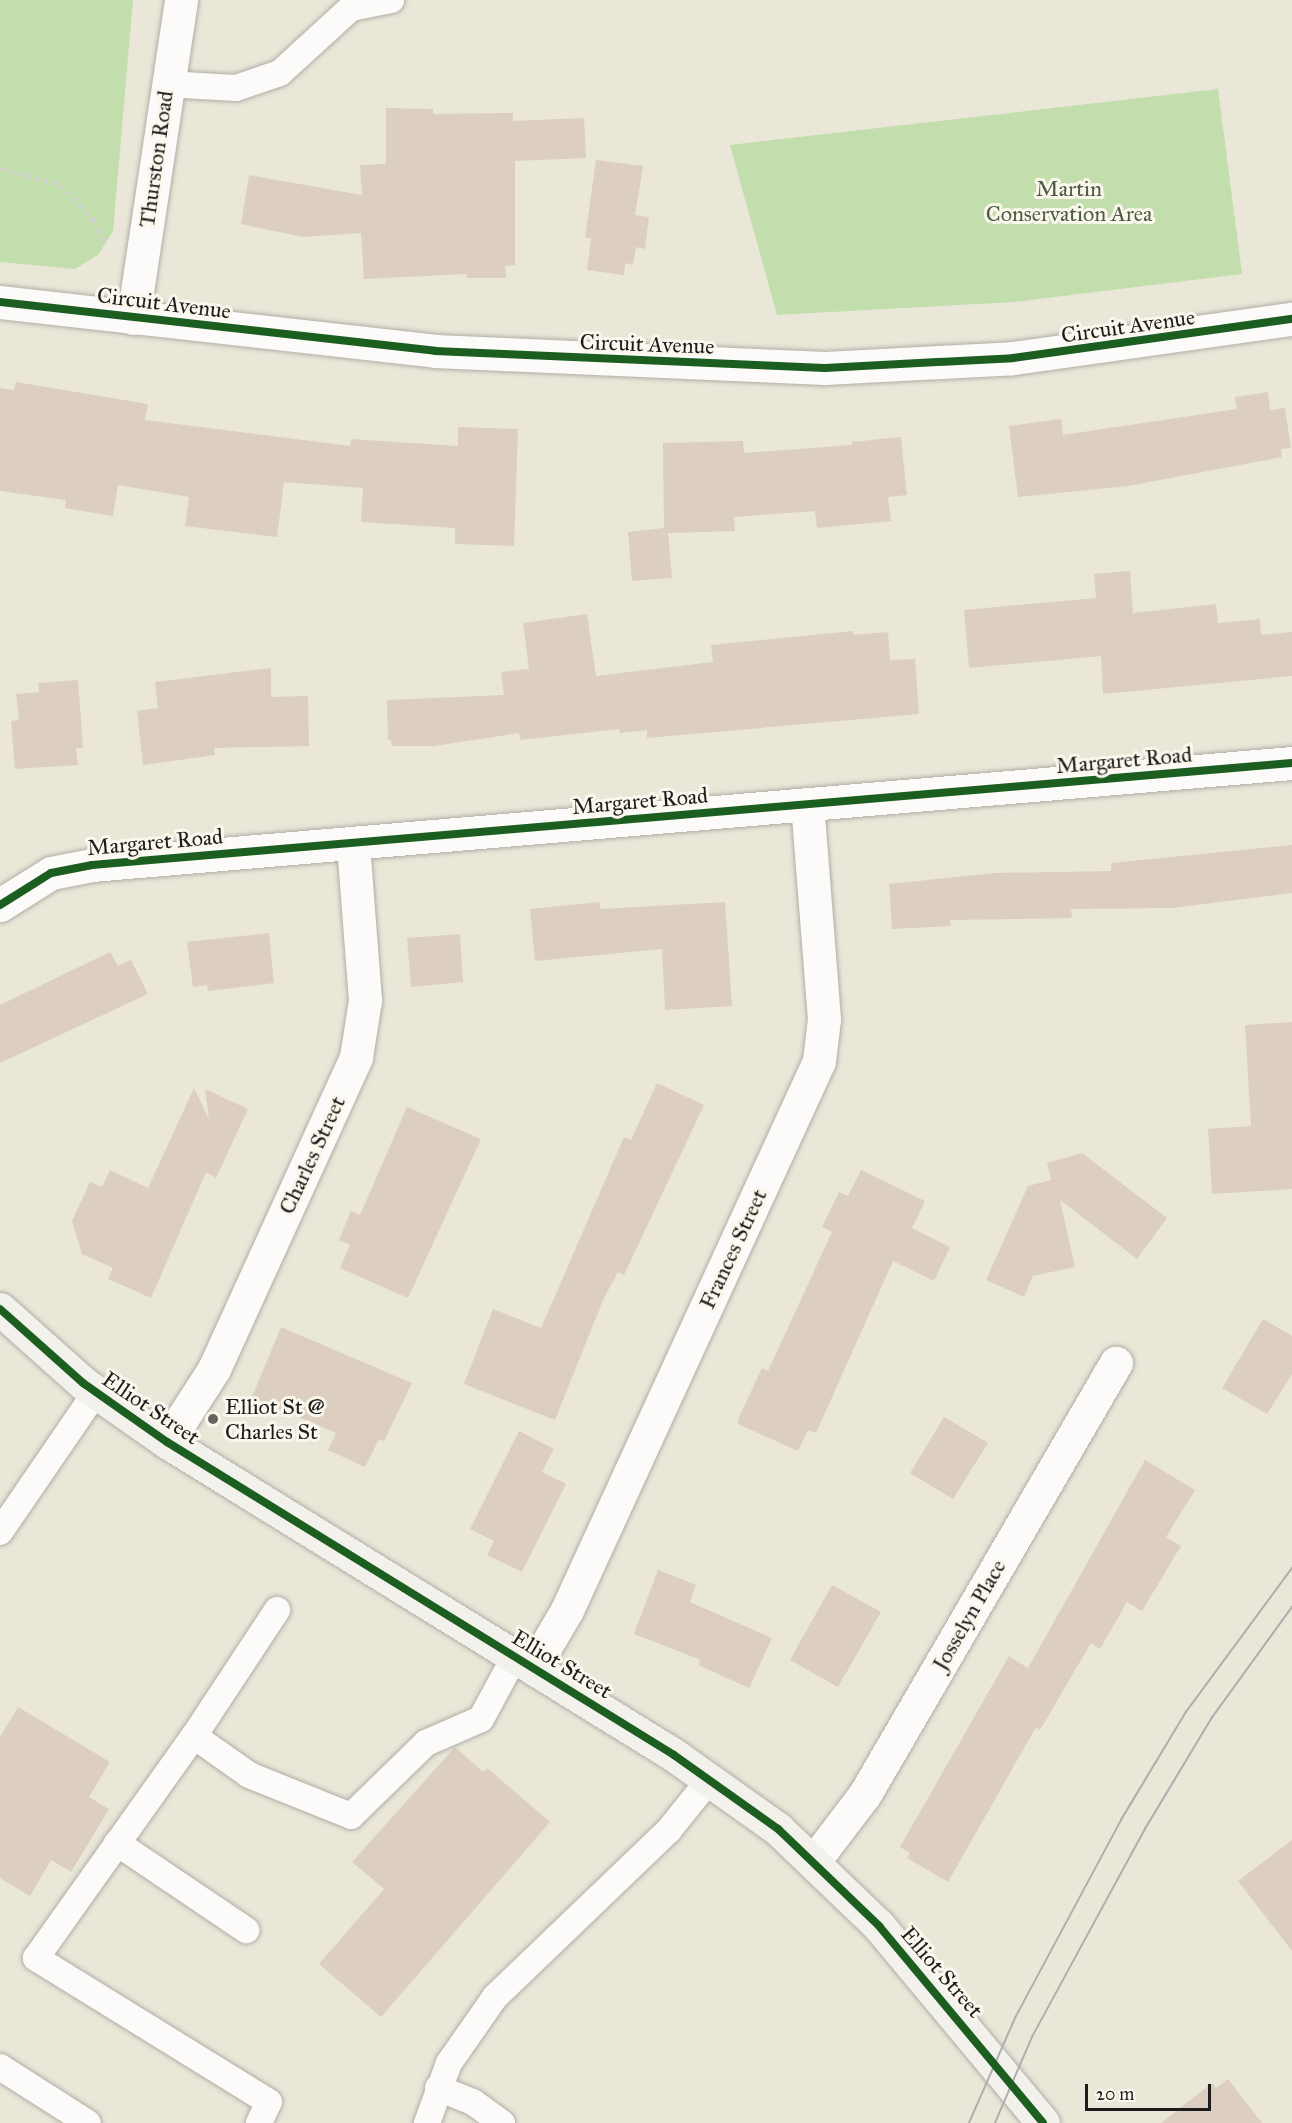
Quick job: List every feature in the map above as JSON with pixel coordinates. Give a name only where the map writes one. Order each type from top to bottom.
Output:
[{"type":"street","name":"Thurston Road","points":[[133,318],[166,84],[181,0]]},
{"type":"street","name":"Circuit Avenue","points":[[0,302],[493,355],[825,368],[1013,358],[1292,319]]},
{"type":"street","name":"Margaret Road","points":[[0,904],[51,873],[73,868],[1292,763]]},
{"type":"street","name":"Frances Street","points":[[524,1662],[567,1610],[819,1061],[824,1019],[807,805]]},
{"type":"street","name":"Charles Street","points":[[167,1442],[214,1369],[356,1057],[365,1000],[353,843]]},
{"type":"street","name":"Elliot Street","points":[[0,1310],[96,1392],[167,1442],[710,1779],[814,1861],[900,1950],[1043,2123]]},
{"type":"street","name":"Josselyn Place","points":[[814,1861],[865,1794],[1116,1363]]},
{"type":"lane","points":[[166,84],[236,88],[280,73],[351,8],[391,0]]},
{"type":"lane","points":[[0,1532],[96,1392]]},
{"type":"lane","points":[[259,2123],[269,2102],[36,1958],[194,1736],[277,1610]]},
{"type":"lane","points":[[194,1736],[249,1775],[351,1816],[426,1743],[481,1719],[524,1662]]},
{"type":"lane","points":[[427,2123],[438,2088],[462,2040],[495,1996],[669,1830],[710,1779]]},
{"type":"lane","points":[[117,1843],[246,1930]]},
{"type":"lane","points":[[0,2067],[88,2123]]},
{"type":"lane","points":[[438,2088],[481,2106],[502,2123]]},
{"type":"path","points":[[0,170],[60,185],[94,221],[107,253]]},
{"type":"green space","points":[[0,0],[133,0],[113,231],[98,255],[75,269],[0,262]]},
{"type":"green space","name":"Martin Conservation Area","points":[[1218,89],[1242,274],[1013,302],[777,315],[730,145]]},
{"type":"building","points":[[386,108],[433,109],[433,114],[513,113],[513,121],[584,118],[586,158],[515,161],[515,265],[505,266],[506,278],[467,278],[467,274],[364,279],[361,233],[303,237],[241,224],[249,175],[362,195],[360,165],[386,164]]},
{"type":"building","points":[[596,160],[643,166],[635,215],[649,217],[645,249],[636,247],[633,265],[625,263],[624,275],[587,270],[591,238],[585,238]]},
{"type":"building","points":[[16,382],[148,404],[145,420],[350,446],[351,439],[458,446],[458,427],[518,429],[514,546],[455,544],[455,528],[361,522],[363,488],[284,482],[277,537],[185,526],[189,497],[118,485],[113,516],[65,508],[66,500],[0,491],[0,388],[14,390]]},
{"type":"building","points":[[1268,392],[1270,410],[1285,408],[1291,448],[1281,449],[1282,457],[1128,486],[1018,497],[1009,426],[1061,419],[1063,435],[1237,409],[1235,397]]},
{"type":"building","points":[[901,437],[907,495],[888,497],[891,521],[817,528],[815,511],[734,517],[735,531],[668,533],[672,578],[632,581],[628,532],[664,528],[663,443],[743,441],[744,453],[852,445],[852,442]]},
{"type":"building","points":[[1130,571],[1133,613],[1216,604],[1218,623],[1260,619],[1261,635],[1292,632],[1292,676],[1103,694],[1101,656],[969,668],[964,610],[1096,598],[1094,574]]},
{"type":"building","points":[[587,614],[596,676],[713,662],[711,645],[853,631],[853,635],[888,632],[890,660],[915,659],[919,714],[647,738],[647,730],[620,733],[619,729],[520,740],[519,733],[434,746],[392,746],[391,740],[388,740],[387,700],[504,695],[501,672],[529,669],[523,623]]},
{"type":"building","points":[[271,668],[271,697],[308,696],[309,746],[214,748],[215,755],[143,765],[137,711],[158,708],[155,682]]},
{"type":"building","points":[[78,680],[83,748],[76,748],[78,765],[15,769],[11,721],[19,720],[16,694],[39,692],[38,683]]},
{"type":"building","points":[[1292,845],[1292,893],[1172,908],[1071,909],[1072,918],[950,920],[951,926],[892,929],[889,884],[995,873],[1111,871],[1111,863]]},
{"type":"building","points":[[600,902],[600,909],[725,902],[732,1006],[665,1010],[662,949],[535,961],[530,909]]},
{"type":"building","points":[[269,933],[274,983],[208,991],[207,985],[193,987],[187,942]]},
{"type":"building","points":[[460,934],[463,982],[411,987],[407,938]]},
{"type":"building","points":[[110,952],[118,966],[131,960],[148,994],[0,1063],[0,1005]]},
{"type":"building","points":[[1292,1022],[1292,1189],[1212,1194],[1208,1129],[1251,1126],[1245,1025]]},
{"type":"building","points":[[657,1083],[704,1105],[624,1275],[618,1272],[604,1298],[555,1420],[464,1384],[493,1309],[541,1328],[624,1137],[631,1140]]},
{"type":"building","points":[[194,1088],[209,1119],[205,1089],[248,1109],[216,1178],[206,1172],[151,1298],[108,1279],[113,1268],[82,1254],[72,1221],[90,1182],[102,1187],[110,1170],[148,1188]]},
{"type":"building","points":[[407,1107],[481,1139],[408,1298],[340,1268],[350,1245],[339,1240],[351,1211],[360,1215]]},
{"type":"building","points":[[1082,1153],[1167,1218],[1137,1259],[1060,1200],[1075,1267],[1033,1276],[1024,1297],[986,1280],[1028,1186],[1051,1180],[1047,1163]]},
{"type":"building","points":[[861,1170],[925,1201],[912,1228],[950,1247],[934,1281],[893,1261],[816,1433],[808,1430],[798,1451],[738,1424],[739,1417],[762,1368],[768,1371],[832,1232],[822,1227],[839,1192],[848,1196]]},
{"type":"building","points":[[1263,1319],[1292,1336],[1292,1374],[1267,1414],[1222,1388]]},
{"type":"building","points":[[281,1327],[412,1383],[384,1441],[379,1439],[365,1467],[328,1450],[336,1433],[252,1397]]},
{"type":"building","points":[[944,1417],[988,1443],[953,1499],[910,1473]]},
{"type":"building","points":[[519,1431],[554,1449],[542,1472],[566,1484],[522,1572],[487,1555],[494,1541],[470,1529]]},
{"type":"building","points":[[1145,1460],[1195,1490],[1166,1537],[1181,1546],[1142,1611],[1127,1602],[1100,1649],[1091,1643],[1040,1730],[1036,1727],[948,1882],[907,1858],[910,1853],[900,1847],[1009,1656],[1028,1668]]},
{"type":"building","points":[[658,1570],[696,1585],[690,1602],[772,1638],[749,1688],[698,1665],[701,1660],[634,1634]]},
{"type":"building","points":[[832,1585],[881,1612],[838,1687],[790,1660]]},
{"type":"building","points":[[18,1707],[110,1762],[89,1797],[109,1809],[71,1872],[51,1860],[30,1896],[0,1878],[0,1737]]},
{"type":"building","points":[[455,1747],[483,1772],[487,1768],[550,1822],[381,2017],[319,1964],[384,1889],[352,1862]]},
{"type":"building","points":[[1292,1840],[1292,1951],[1238,1881]]},
{"type":"building","points":[[1228,2079],[1262,2123],[1161,2123],[1212,2083],[1216,2088]]},
{"type":"tram line","points":[[969,2123],[1015,2018],[1121,1820],[1186,1712],[1292,1568]]},
{"type":"tram line","points":[[995,2123],[1032,2037],[1145,1829],[1211,1719],[1292,1607]]},
{"type":"cycle path","points":[[0,302],[435,351],[825,368],[1013,358],[1292,319]]},
{"type":"cycle path","points":[[0,905],[51,873],[92,865],[1292,763]]},
{"type":"cycle path","points":[[0,1309],[83,1383],[167,1442],[674,1755],[778,1829],[879,1926],[1043,2123]]},
{"type":"place","name":"Elliot St @ Charles St","points":[[213,1419]]}]
